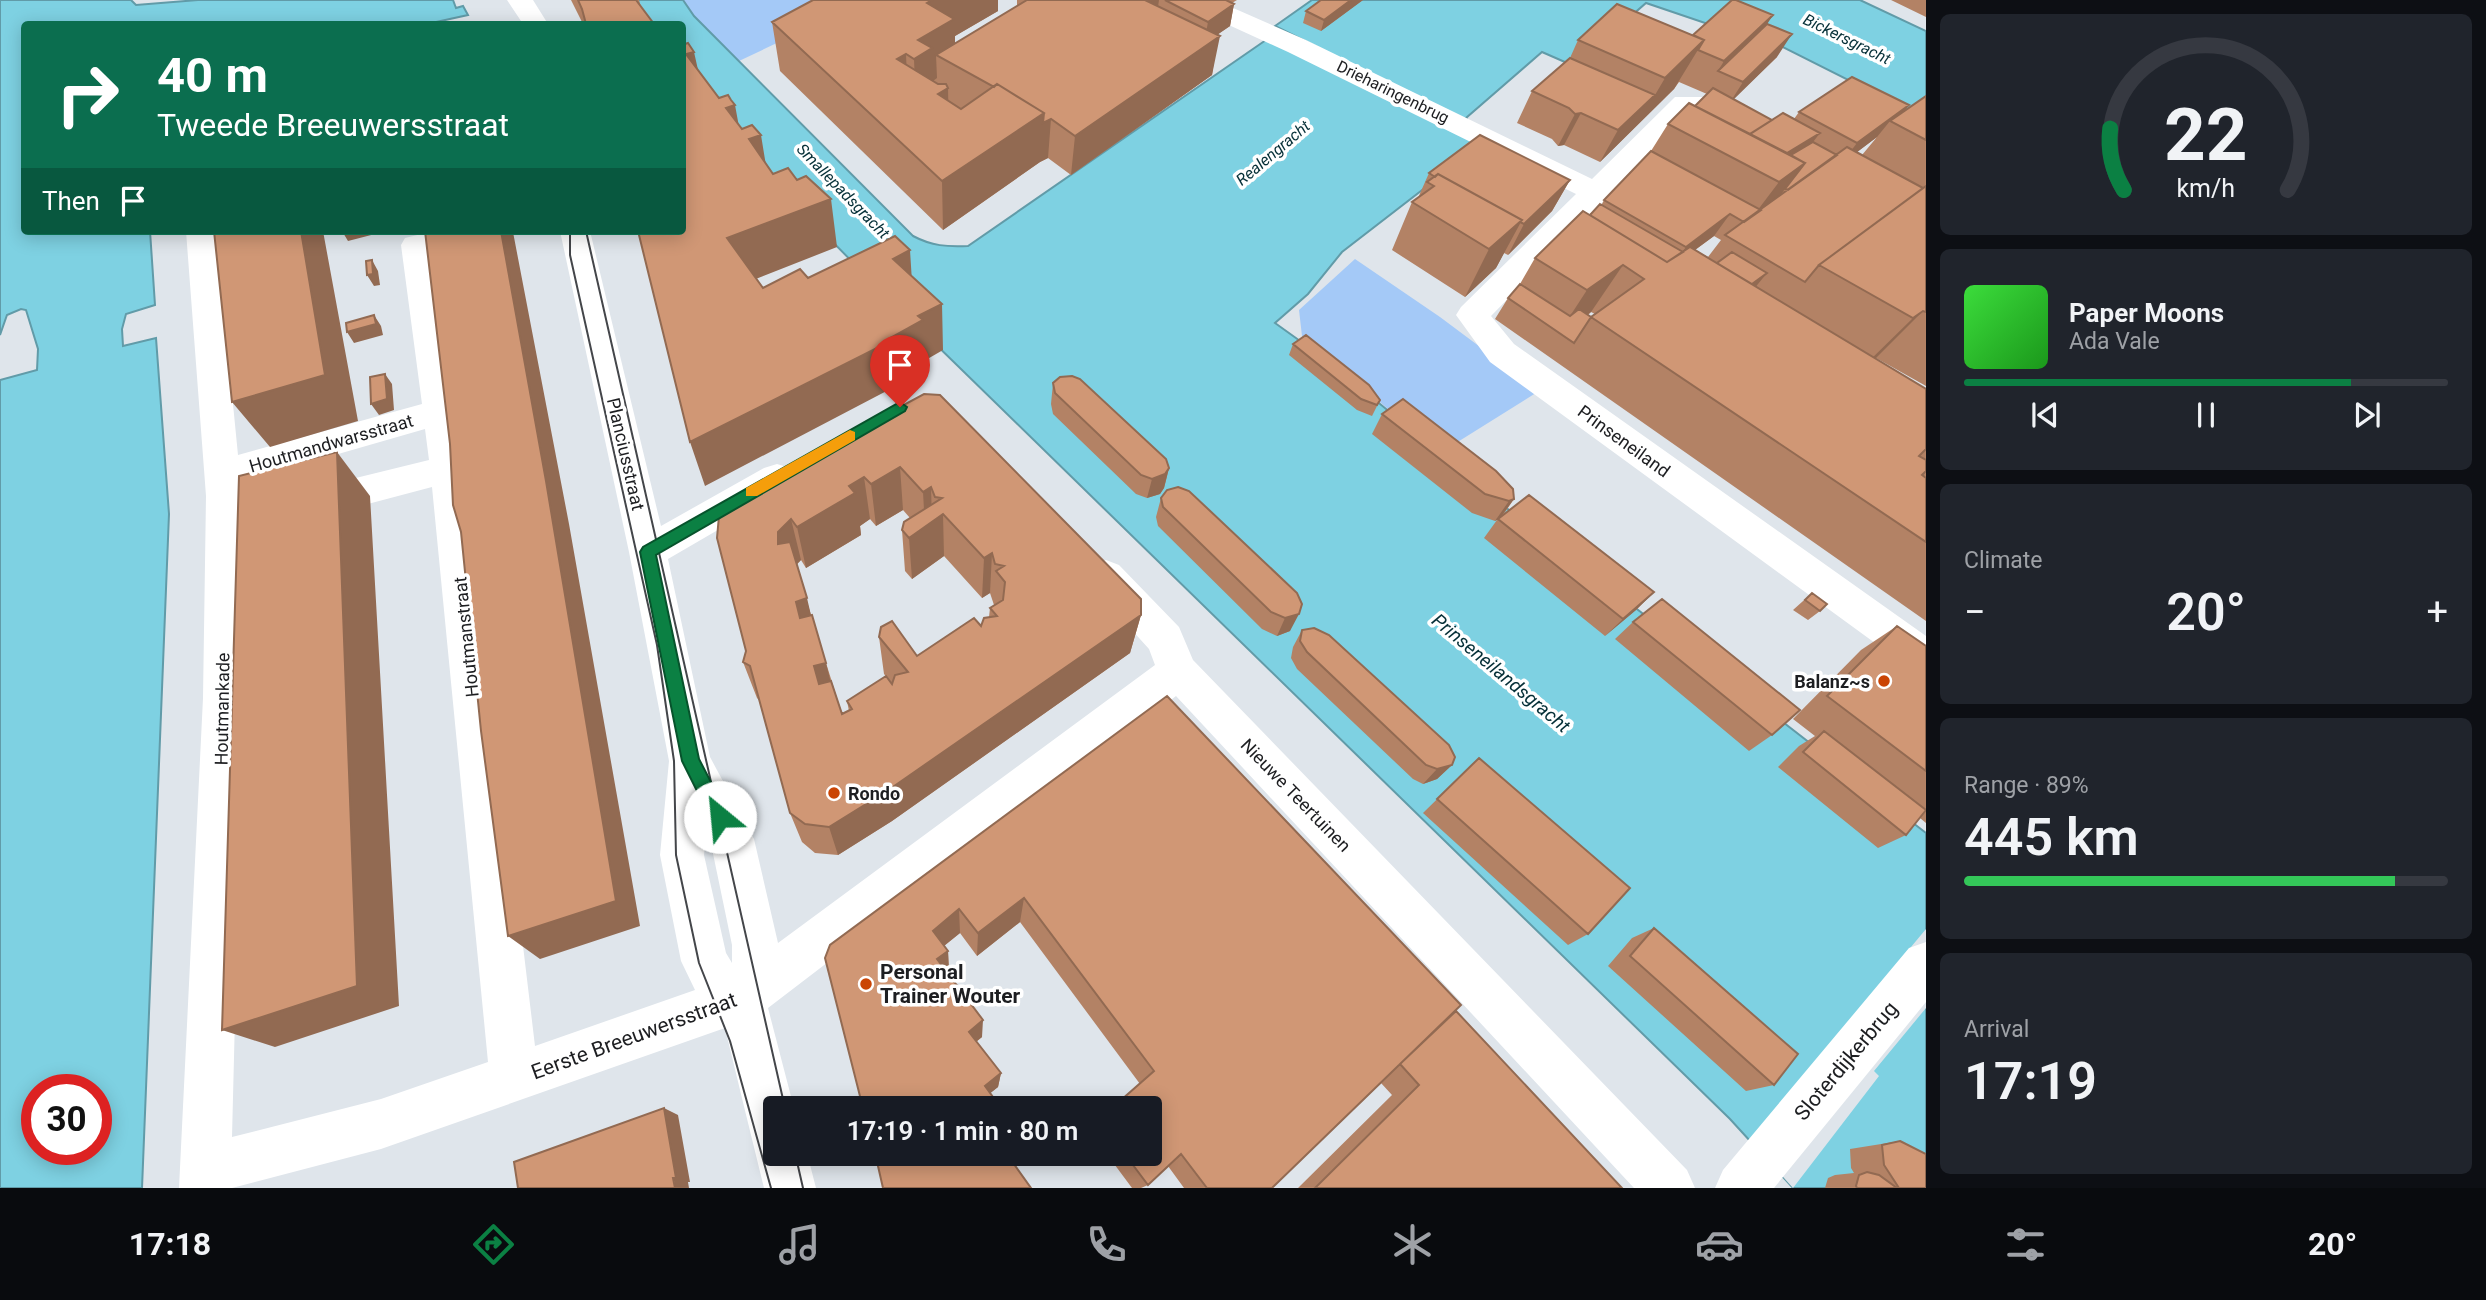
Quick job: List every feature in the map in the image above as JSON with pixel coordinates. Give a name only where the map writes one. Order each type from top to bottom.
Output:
[{"type":"street","points":[[520,0],[533,21]]},
{"type":"street","name":"Drieharingenbrug","points":[[1194,0],[1297,46],[1593,191]]},
{"type":"street","points":[[1237,20],[1266,0]]},
{"type":"street","name":"Prinseneiland","points":[[1768,136],[1707,103],[1685,103],[1593,191],[1472,315],[1502,354],[1926,658]]},
{"type":"street","name":"Houtmankade","points":[[201,235],[223,474],[258,519],[223,698],[215,954],[210,987],[206,1178]]},
{"type":"street","name":"Houtmanstraat","points":[[458,235],[416,245],[448,469],[514,1080]]},
{"type":"street","name":"Planciusstraat","points":[[576,235],[648,552],[690,761],[682,855],[704,961],[720,988],[742,998]]},
{"type":"street","name":"Houtmandwarsstraat","points":[[223,474],[439,412]]},
{"type":"street","points":[[648,552],[803,463]]},
{"type":"street","points":[[258,519],[448,469]]},
{"type":"street","name":"Nieuwe Teertuinen","points":[[1079,548],[1166,639],[1178,671],[1669,1188]]},
{"type":"street","name":"Eerste Breeuwersstraat","points":[[206,1178],[514,1080],[742,998],[1178,671]]},
{"type":"street","name":"Sloterdijkerbrug","points":[[1753,1172],[1926,965]]},
{"type":"street","points":[[742,998],[766,1096]]},
{"type":"street","points":[[784,1166],[790,1188]]},
{"type":"shaded area","points":[[683,0],[868,0],[739,61],[694,16]]},
{"type":"shaded area","points":[[1355,259],[1440,317],[1539,391],[1440,453],[1302,336],[1299,310]]},
{"type":"water","points":[[0,0],[131,0],[136,5],[198,0],[453,0],[456,8],[463,6],[468,15],[441,21],[21,21],[21,235],[150,235],[155,305],[126,314],[122,329],[123,346],[156,338],[169,514],[142,1188],[0,1188],[0,380],[37,370],[38,349],[26,310],[21,309],[7,315],[0,335]]},
{"type":"water","points":[[620,0],[683,0],[694,16],[913,236],[933,244],[953,246],[968,246],[1266,40],[1317,47],[1275,26],[1312,0],[1860,0],[1926,31],[1926,128],[1918,115],[1765,38],[1758,41],[1646,3],[1574,66],[1542,52],[1466,118],[1483,143],[1342,252],[1308,294],[1275,323],[1328,361],[1500,503],[1926,833],[1926,1188],[1793,1188],[1730,1119],[881,291],[686,93],[686,21],[638,21]]},
{"type":"pier","points":[[1926,929],[1926,1008],[1874,1071],[1879,1076],[1793,1188],[1750,1140]]},
{"type":"building","points":[[578,0],[636,0],[652,21],[585,21]]},
{"type":"building","points":[[813,0],[932,0],[927,3],[954,19],[918,40],[932,48],[914,59],[906,54],[897,59],[938,84],[946,84],[948,88],[938,94],[961,109],[997,84],[1044,113],[942,181],[772,22]]},
{"type":"building","points":[[1027,0],[1145,0],[1220,36],[1075,136],[1051,119],[1043,123],[1044,113],[997,84],[994,87],[936,55]]},
{"type":"building","points":[[1165,0],[1226,0],[1234,4],[1208,22]]},
{"type":"building","points":[[1321,0],[1351,0],[1324,20],[1306,11]]},
{"type":"building","points":[[1732,0],[1773,15],[1724,61],[1698,50],[1704,40],[1693,35]]},
{"type":"building","points":[[1617,4],[1704,40],[1665,78],[1578,40]]},
{"type":"building","points":[[1767,24],[1792,34],[1743,82],[1718,71]]},
{"type":"building","points":[[688,43],[694,52],[686,54]]},
{"type":"building","points":[[686,54],[719,98],[728,95],[735,105],[726,108],[742,129],[752,125],[761,135],[749,139],[773,174],[788,168],[797,180],[806,176],[831,199],[727,238],[763,288],[800,269],[808,278],[895,236],[910,250],[893,259],[942,304],[918,316],[923,320],[892,337],[895,339],[690,442],[639,235],[686,235]]},
{"type":"building","points":[[1570,58],[1655,95],[1618,130],[1581,113],[1575,114],[1569,108],[1532,91]]},
{"type":"building","points":[[1852,77],[1909,105],[1857,143],[1799,112]]},
{"type":"building","points":[[1713,88],[1772,120],[1750,134],[1695,106]]},
{"type":"building","points":[[1926,96],[1926,140],[1890,121]]},
{"type":"building","points":[[1689,103],[1805,163],[1779,182],[1668,124]]},
{"type":"building","points":[[1783,113],[1820,133],[1787,153],[1750,134]]},
{"type":"building","points":[[1480,135],[1570,180],[1524,224],[1520,222],[1522,220],[1438,174],[1435,177],[1429,173]]},
{"type":"building","points":[[1813,142],[1837,155],[1788,190],[1785,189],[1805,163],[1791,155]]},
{"type":"building","points":[[1847,147],[1923,188],[1819,265],[1805,282],[1725,235],[1754,214]]},
{"type":"building","points":[[1651,151],[1761,210],[1744,222],[1730,214],[1686,247],[1604,200]]},
{"type":"building","points":[[1438,174],[1522,220],[1489,249],[1412,202],[1434,186],[1427,182]]},
{"type":"building","points":[[1926,186],[1926,312],[1923,311],[1913,318],[1819,265]]},
{"type":"building","points":[[1600,204],[1683,252],[1667,262],[1590,215]]},
{"type":"building","points":[[1583,211],[1667,262],[1690,247],[1926,389],[1926,449],[1919,456],[1926,460],[1926,471],[1922,475],[1926,478],[1926,542],[1591,317],[1644,279],[1623,265],[1587,290],[1535,258]]},
{"type":"building","points":[[214,235],[302,235],[325,375],[232,402]]},
{"type":"building","points":[[425,235],[502,235],[616,901],[508,936],[481,731],[461,532],[453,505],[450,444]]},
{"type":"building","points":[[1732,252],[1767,273],[1752,284],[1717,263]]},
{"type":"building","points":[[372,260],[373,274],[367,275],[366,261]]},
{"type":"building","points":[[1520,284],[1570,316],[1579,309],[1591,317],[1574,343],[1508,298]]},
{"type":"building","points":[[374,315],[376,324],[347,332],[346,323]]},
{"type":"building","points":[[1306,335],[1369,385],[1380,400],[1377,405],[1361,399],[1293,344]]},
{"type":"building","points":[[385,374],[387,399],[371,404],[370,377]]},
{"type":"building","points":[[1072,376],[1080,379],[1166,459],[1169,468],[1165,474],[1152,479],[1141,475],[1055,393],[1053,383],[1060,377]]},
{"type":"building","points":[[924,394],[940,395],[1141,599],[1141,615],[887,791],[829,827],[805,824],[790,813],[750,666],[743,662],[746,651],[717,538],[719,516],[737,498],[850,435],[856,428],[863,427]],"holes":[[[900,467],[923,492],[931,487],[935,497],[942,498],[904,522],[902,530],[909,538],[943,514],[984,558],[992,553],[995,564],[1004,566],[996,571],[1005,582],[1003,600],[990,608],[997,616],[984,618],[981,626],[974,618],[917,656],[892,621],[881,627],[879,637],[908,672],[895,675],[892,684],[886,676],[847,701],[852,709],[842,714],[831,681],[819,684],[814,666],[826,663],[812,615],[800,618],[796,602],[807,598],[790,542],[778,544],[778,532],[791,519],[797,527],[855,493],[849,486],[864,477],[871,484]]]},
{"type":"building","points":[[1403,399],[1496,471],[1513,489],[1514,499],[1509,501],[1485,494],[1382,414]]},
{"type":"building","points":[[337,452],[357,986],[222,1030],[239,476]]},
{"type":"building","points":[[1178,487],[1189,491],[1297,593],[1302,604],[1299,614],[1285,618],[1271,612],[1163,507],[1161,498],[1167,490]]},
{"type":"building","points":[[1529,495],[1654,592],[1623,619],[1498,519]]},
{"type":"building","points":[[1812,593],[1827,604],[1820,611],[1805,600]]},
{"type":"building","points":[[1662,599],[1800,710],[1772,735],[1633,622]]},
{"type":"building","points":[[1897,626],[1926,646],[1926,771],[1827,696]]},
{"type":"building","points":[[1314,628],[1329,635],[1449,745],[1455,757],[1452,765],[1437,769],[1426,765],[1307,652],[1300,641],[1302,630]]},
{"type":"building","points":[[1167,696],[1461,1005],[1272,1188],[1207,1188],[1181,1154],[1148,1185],[1134,1166],[1162,1166],[1162,1096],[1126,1096],[1154,1071],[1024,898],[978,933],[959,909],[933,931],[948,951],[937,959],[983,1020],[969,1032],[1001,1073],[985,1086],[992,1096],[860,1096],[825,958],[830,945]]},
{"type":"building","points":[[1824,731],[1926,810],[1906,835],[1803,752]]},
{"type":"building","points":[[1479,758],[1630,888],[1588,934],[1437,799]]},
{"type":"building","points":[[1654,928],[1798,1054],[1774,1085],[1630,956]]},
{"type":"building","points":[[1456,1011],[1622,1188],[1315,1188],[1419,1085],[1400,1064]]},
{"type":"building","points":[[664,1108],[676,1178],[673,1178],[675,1188],[518,1188],[514,1162]]},
{"type":"building","points":[[1900,1141],[1926,1154],[1926,1188],[1899,1188],[1884,1165],[1882,1145]]},
{"type":"building","points":[[878,1166],[1015,1166],[1031,1188],[883,1188]]},
{"type":"building","points":[[1867,1172],[1879,1175],[1897,1188],[1857,1188],[1859,1175]]},
{"type":"tram line","points":[[570,235],[570,255],[657,645],[674,761],[676,855],[699,963],[730,1041],[771,1188]]},
{"type":"tram line","points":[[587,235],[782,1096]]},
{"type":"tram line","points":[[798,1166],[803,1188]]},
{"type":"slow traffic","points":[[751,492],[850,436]]},
{"type":"place","name":"Balanz~s","points":[[1884,681]]},
{"type":"place","name":"Rondo","points":[[834,793]]},
{"type":"place","name":"Personal Trainer Wouter","points":[[866,984]]},
{"type":"route","points":[[720,817],[690,761],[648,552],[900,407]]},
{"type":"water label","name":"Bickersgracht","points":[[1847,39]]},
{"type":"water label","name":"Realengracht","points":[[1273,153]]},
{"type":"water label","name":"Smallepadsgracht","points":[[843,191]]},
{"type":"water label","name":"Prinseneilandsgracht","points":[[1501,673]]}]
